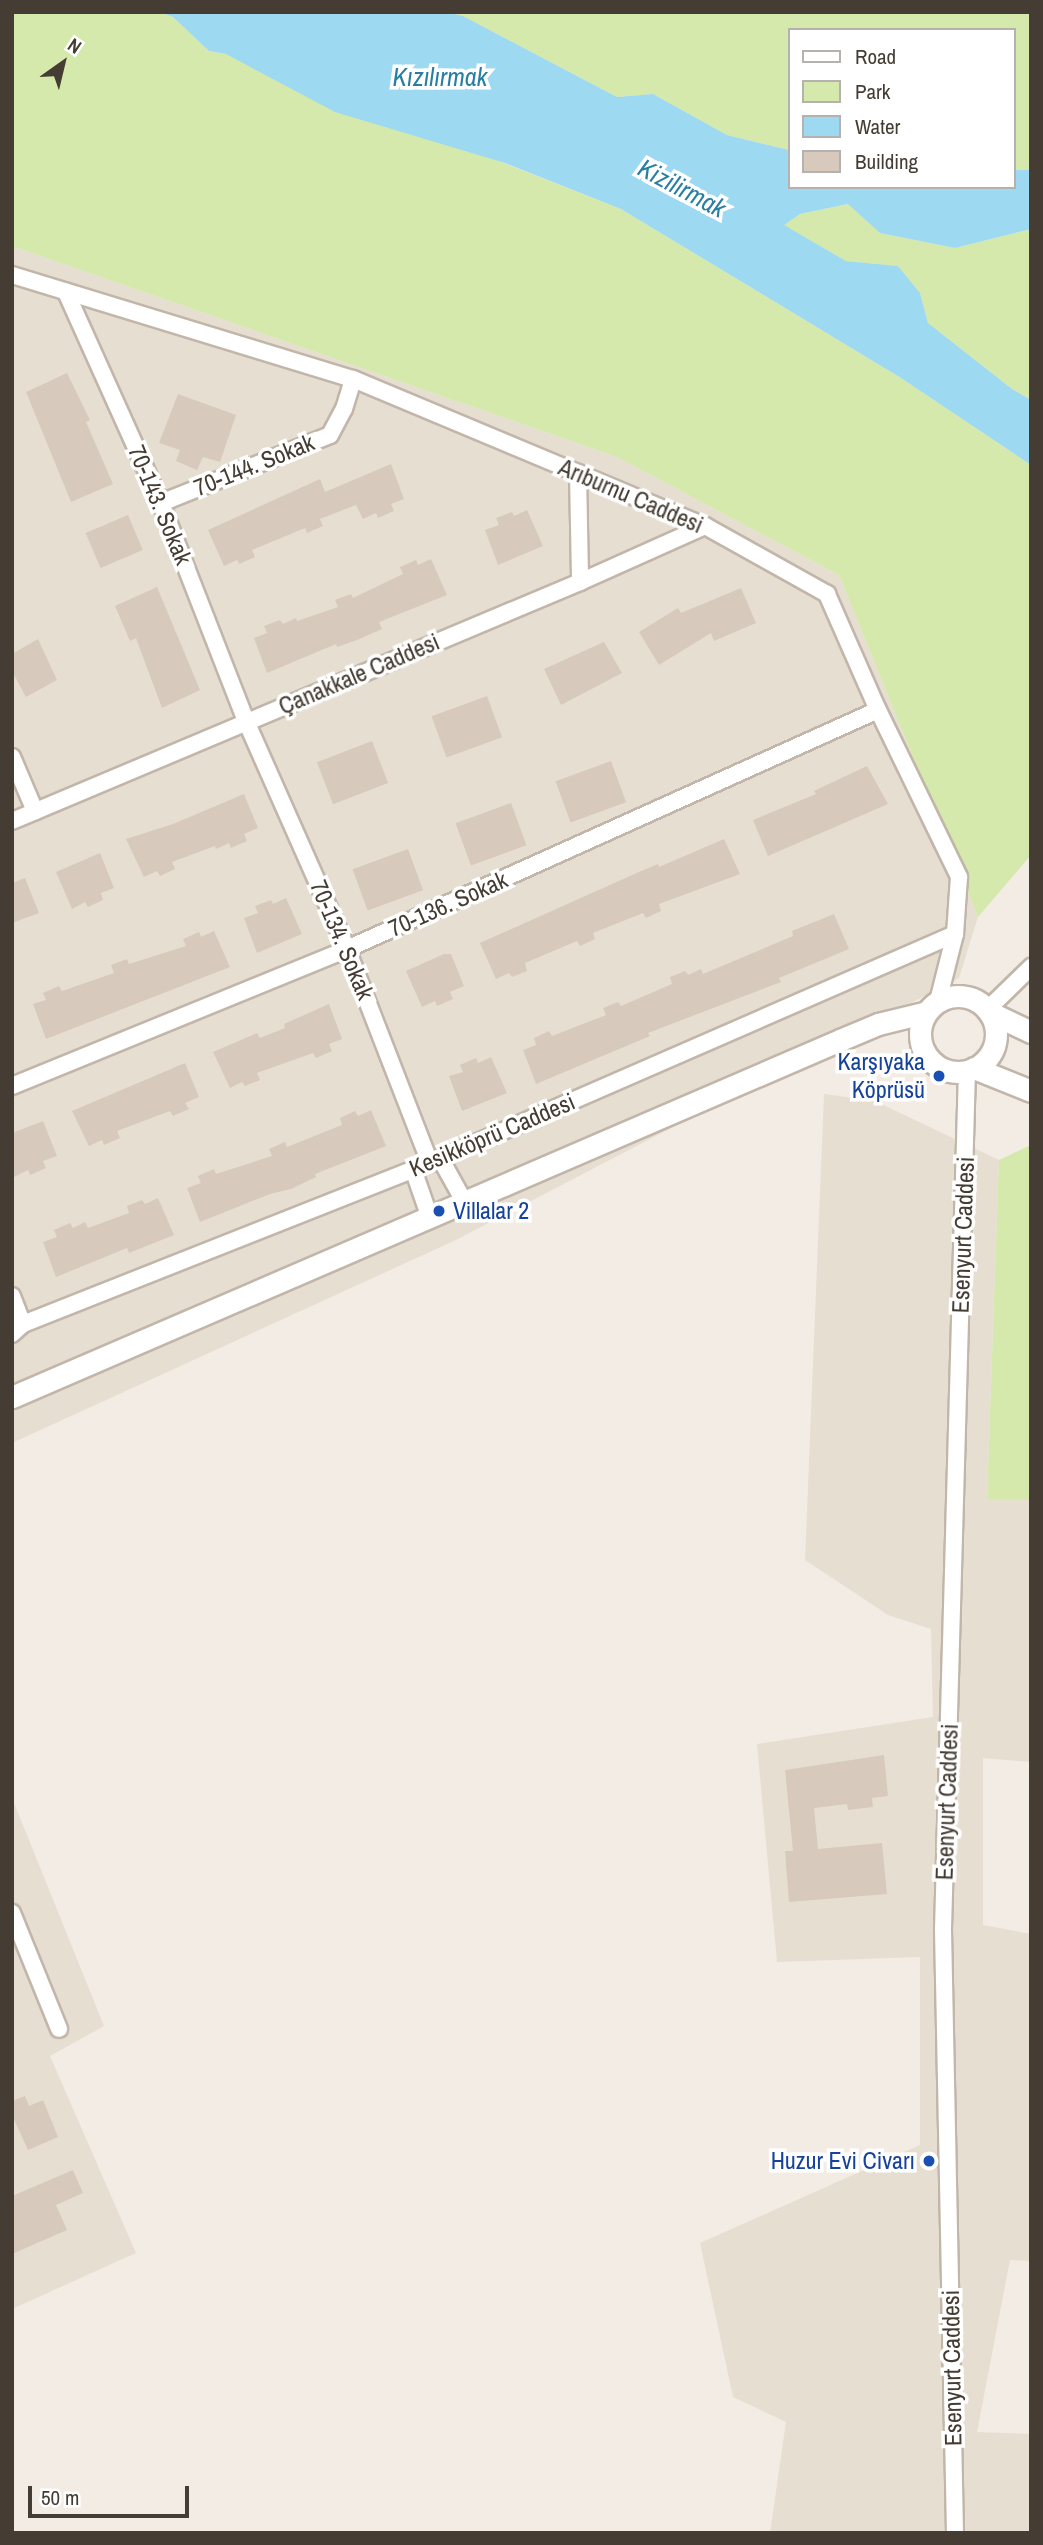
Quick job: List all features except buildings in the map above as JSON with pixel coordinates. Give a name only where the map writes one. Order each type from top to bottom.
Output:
[{"type":"street","name":"Arıburnu Caddesi","points":[[12,275],[353,379],[705,526],[827,594],[878,710],[959,877],[955,934],[932,1007]]},
{"type":"street","name":"70-143. Sokak","points":[[66,292],[161,503],[246,721]]},
{"type":"street","name":"70-144. Sokak","points":[[161,503],[330,435],[344,409],[353,379]]},
{"type":"street","points":[[578,473],[580,582]]},
{"type":"street","name":"Çanakkale Caddesi","points":[[12,821],[580,582],[705,526]]},
{"type":"street","name":"70-136. Sokak","points":[[12,1086],[347,949],[878,710]]},
{"type":"street","name":"70-134. Sokak","points":[[246,721],[347,949],[435,1161],[465,1203]]},
{"type":"street","points":[[12,757],[35,811]]},
{"type":"street","name":"Kesikköprü Caddesi","points":[[18,1329],[435,1161],[955,934]]},
{"type":"street","points":[[988,1011],[1031,967]]},
{"type":"street","points":[[1031,1032],[964,997],[932,1007],[920,1033],[921,1045],[928,1058],[951,1071],[970,1070],[1031,1091]]},
{"type":"street","name":"Kesikköprü Caddesi","points":[[12,1397],[878,1024],[932,1007]]},
{"type":"street","points":[[970,1070],[987,1059],[995,1041],[995,1027],[988,1011]]},
{"type":"street","name":"Esenyurt Caddesi","points":[[955,2533],[943,1929],[970,1070]]},
{"type":"street","points":[[414,1169],[430,1218]]},
{"type":"street","points":[[12,1296],[18,1329]]},
{"type":"street","points":[[12,1913],[59,2029]]},
{"type":"shaded area","points":[[12,246],[617,457],[839,575],[978,917],[959,978],[456,1240],[12,1443]]},
{"type":"shaded area","points":[[824,1094],[875,1101],[999,1160],[987,1498],[1031,1500],[1031,1762],[983,1758],[983,1925],[1031,1934],[1031,2261],[1010,2260],[977,2432],[1031,2434],[1031,2533],[770,2533],[786,2422],[733,2397],[700,2243],[920,2145],[920,1957],[777,1962],[757,1744],[933,1717],[931,1629],[888,1615],[805,1560]]},
{"type":"shaded area","points":[[12,1798],[104,2026],[50,2056],[136,2253],[12,2309]]},
{"type":"green space","points":[[12,12],[160,12],[173,17],[209,51],[226,54],[621,209],[901,378],[1031,465],[1031,855],[978,917],[839,575],[617,457],[12,246]]},
{"type":"green space","points":[[446,12],[1031,12],[1031,170],[1015,170],[1015,28],[788,28],[788,150],[727,135],[653,94],[617,97],[463,16]]},
{"type":"green space","points":[[849,204],[880,233],[955,248],[1031,229],[1031,400],[1012,389],[928,323],[920,293],[898,266],[846,261],[783,225],[800,214]]},
{"type":"green space","points":[[1031,1145],[1031,1500],[987,1499],[999,1160]]},
{"type":"water","name":"Kızılırmak","points":[[160,12],[446,12],[463,16],[617,97],[653,94],[727,135],[788,150],[788,189],[1015,189],[1015,170],[1031,170],[1031,229],[955,248],[880,233],[848,204],[800,214],[784,225],[846,261],[898,266],[920,293],[928,323],[1012,389],[1031,400],[1031,465],[901,378],[621,209],[505,163],[335,112],[226,54],[209,51],[173,17]]},
{"type":"place","name":"Karşıyaka Köprüsü","points":[[939,1076]]},
{"type":"place","name":"Villalar 2","points":[[439,1211]]},
{"type":"place","name":"Huzur Evi Civarı","points":[[929,2161]]},
{"type":"water label","name":"Kizilirmak","points":[[682,188]]}]
